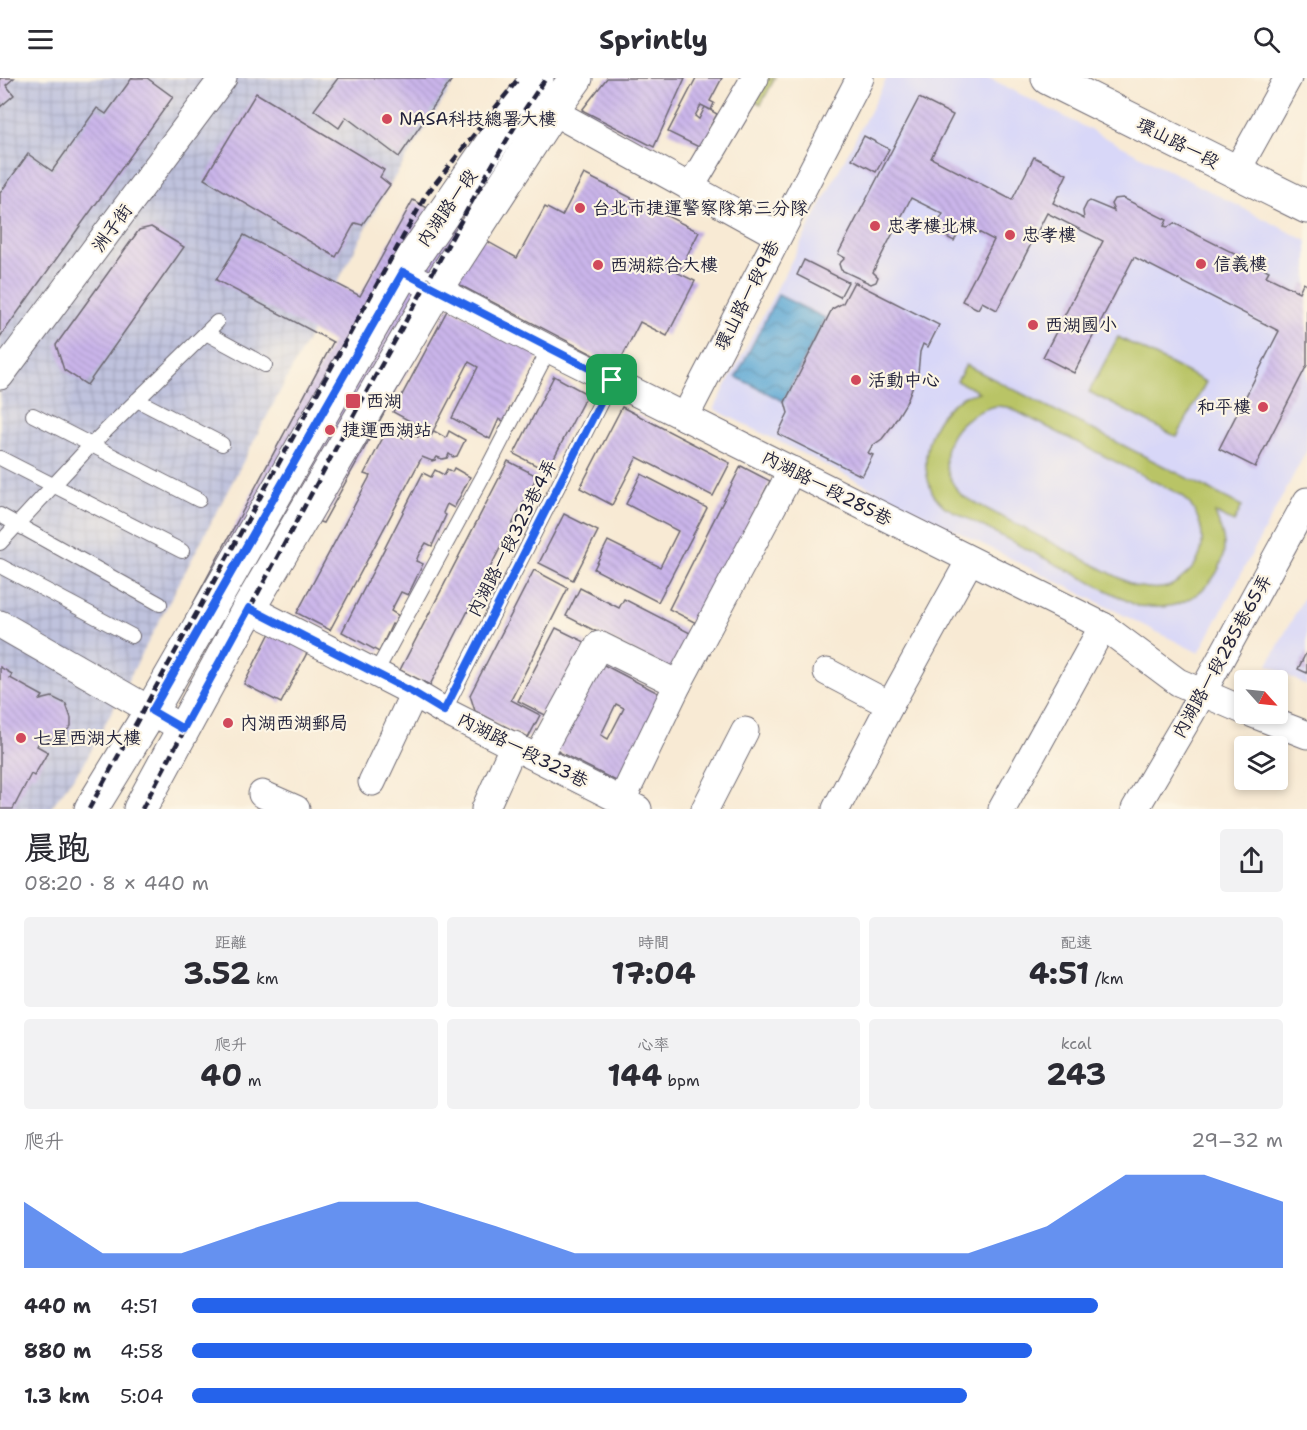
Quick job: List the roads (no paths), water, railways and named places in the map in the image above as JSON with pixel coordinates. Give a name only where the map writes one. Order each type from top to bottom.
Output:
[{"type":"main road","name":"內湖路一段","points":[[92,809],[152,711],[403,272],[537,78]]},
{"type":"main road","name":"內湖路一段","points":[[140,809],[249,608],[436,290],[552,111],[576,78]]},
{"type":"main road","name":"環山路一段","points":[[1048,78],[1307,207]]},
{"type":"street","name":"洲子街","points":[[0,376],[223,78]]},
{"type":"street","points":[[690,188],[755,78]]},
{"type":"street","name":"環山路一段9巷","points":[[685,417],[860,78]]},
{"type":"street","points":[[1236,172],[1288,78]]},
{"type":"street","points":[[552,111],[777,235]]},
{"type":"street","name":"內湖路一段285巷","points":[[403,272],[549,349],[1103,626],[1178,682],[1234,706]]},
{"type":"street","points":[[630,805],[678,684],[792,470]]},
{"type":"street","name":"內湖路一段285巷65弄","points":[[1135,809],[1202,693],[1307,501]]},
{"type":"street","points":[[836,809],[970,560]]},
{"type":"street","name":"內湖路一段323巷","points":[[249,608],[414,693],[444,711],[630,805]]},
{"type":"street","points":[[0,624],[183,729]]},
{"type":"street","points":[[1002,809],[1103,626]]},
{"type":"street","points":[[538,757],[599,645],[678,684]]},
{"type":"street","points":[[827,672],[890,705]]},
{"type":"street","points":[[372,782],[414,693]]},
{"type":"street","points":[[1279,724],[1307,735]]},
{"type":"street","points":[[705,809],[745,731]]},
{"type":"street","points":[[486,809],[514,745]]},
{"type":"street","points":[[262,794],[296,809]]},
{"type":"lane","points":[[0,543],[91,445],[217,322]]},
{"type":"lane","points":[[206,333],[265,365]]},
{"type":"lane","points":[[375,674],[488,467],[549,349]]},
{"type":"lane","name":"內湖路一段323巷4弄","points":[[444,711],[612,380]]},
{"type":"lane","points":[[137,400],[222,444]]},
{"type":"lane","points":[[33,415],[199,500]]},
{"type":"lane","points":[[0,458],[182,551]]},
{"type":"lane","points":[[0,515],[160,604]]},
{"type":"lane","points":[[0,566],[132,636]]},
{"type":"water","points":[[778,295],[825,318],[783,401],[736,377]]},
{"type":"railway","points":[[89,809],[426,195],[519,78]]},
{"type":"railway","points":[[142,809],[345,431],[487,174],[546,78]]},
{"type":"place","name":"NASA科技總署大樓","points":[[387,119]]},
{"type":"place","name":"台北市捷運警察隊第三分隊","points":[[580,208]]},
{"type":"place","name":"忠孝樓北棟","points":[[875,226]]},
{"type":"place","name":"忠孝樓","points":[[1010,235]]},
{"type":"place","name":"信義樓","points":[[1201,264]]},
{"type":"place","name":"西湖綜合大樓","points":[[598,265]]},
{"type":"place","name":"西湖國小","points":[[1033,325]]},
{"type":"place","name":"活動中心","points":[[856,380]]},
{"type":"place","name":"西湖","points":[[353,401]]},
{"type":"place","name":"和平樓","points":[[1263,407]]},
{"type":"place","name":"捷運西湖站","points":[[330,430]]},
{"type":"place","name":"內湖西湖郵局","points":[[228,723]]},
{"type":"place","name":"七星西湖大樓","points":[[21,738]]}]
